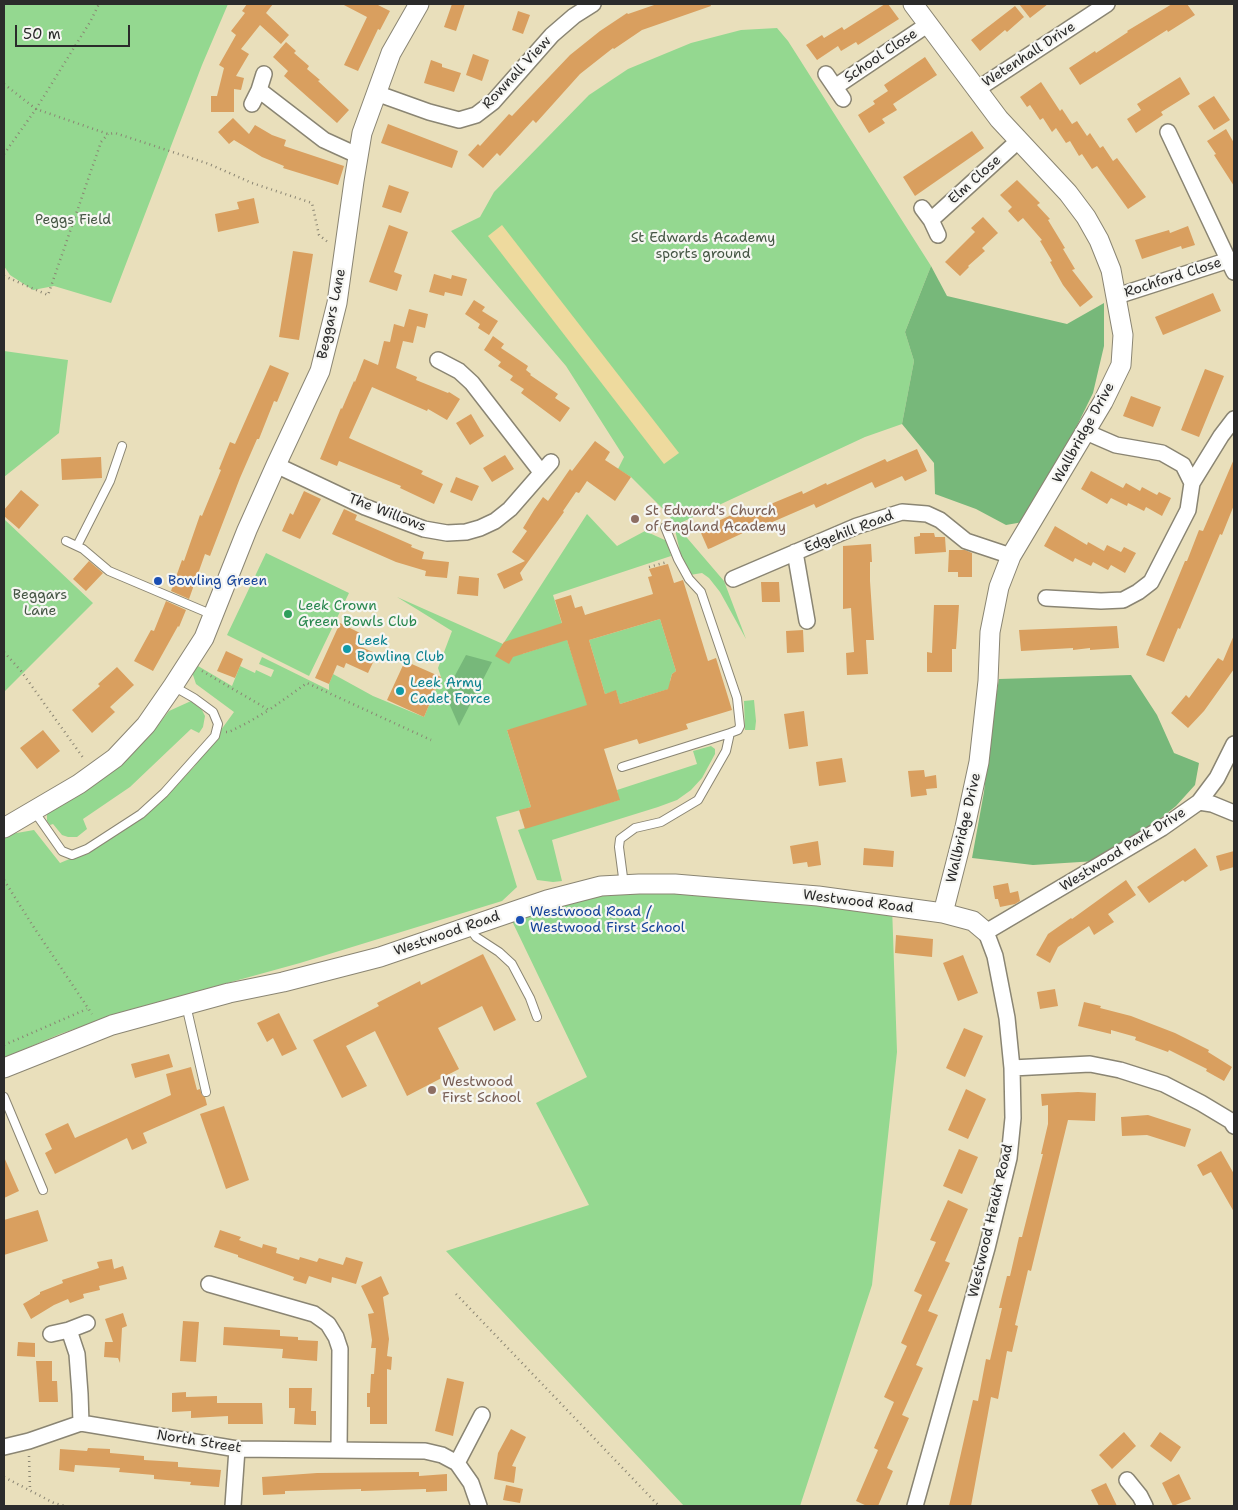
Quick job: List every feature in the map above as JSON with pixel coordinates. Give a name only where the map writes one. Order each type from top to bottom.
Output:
[{"type":"street","name":"Rownall View","points":[[376,94],[459,120],[476,115],[493,102],[552,35],[574,16],[593,4]]},
{"type":"street","name":"Wallbridge Drive","points":[[913,4],[976,90],[1018,141],[1068,193],[1086,217],[1099,240],[1111,270],[1123,335],[1120,364],[1103,402],[1011,556],[999,588],[990,632],[988,681],[979,762],[965,828],[943,913]]},
{"type":"street","name":"Wetenhall Drive","points":[[976,90],[1107,4]]},
{"type":"street","name":"Beggars Lane","points":[[4,828],[79,784],[115,758],[146,725],[204,638],[276,464],[320,371],[337,303],[362,133],[390,53],[414,6]]},
{"type":"street","name":"School Close","points":[[835,87],[928,25]]},
{"type":"street","points":[[252,104],[264,74]]},
{"type":"street","name":"School Close","points":[[826,74],[843,100]]},
{"type":"street","points":[[259,90],[324,140],[359,156]]},
{"type":"street","name":"Rochford Close","points":[[1117,296],[1231,266],[1168,132]]},
{"type":"street","name":"Elm Close","points":[[932,220],[1018,141]]},
{"type":"street","points":[[922,208],[932,220],[938,235]]},
{"type":"street","name":"The Willows","points":[[276,464],[365,507],[424,529],[446,533],[466,532],[480,528],[495,520],[510,509],[546,467],[472,383],[458,371],[438,360]]},
{"type":"street","points":[[1046,598],[1101,601],[1123,600],[1151,582],[1188,510],[1192,484],[1221,436],[1234,419]]},
{"type":"street","points":[[1086,432],[1116,445],[1162,453],[1183,465],[1192,484]]},
{"type":"street","name":"Edgehill Road","points":[[733,579],[857,526],[902,512],[928,514],[940,520],[966,541],[1011,556]]},
{"type":"street","name":"Edgehill Road","points":[[795,552],[807,621]]},
{"type":"street","name":"Westwood Park Drive","points":[[986,932],[1162,828],[1199,802],[1217,778],[1234,744]]},
{"type":"street","points":[[1199,802],[1212,804],[1234,813]]},
{"type":"street","name":"Westwood Road","points":[[4,1068],[112,1025],[380,957],[547,900],[601,886],[675,884],[818,896],[943,913],[973,921],[986,932]]},
{"type":"street","name":"Westwood Heath Road","points":[[914,1506],[987,1248],[1009,1158],[1013,1118],[1012,1068],[1007,1018],[995,956],[986,932]]},
{"type":"street","points":[[1012,1068],[1090,1064],[1120,1070],[1164,1084],[1233,1122]]},
{"type":"street","points":[[209,1284],[314,1314],[328,1324],[336,1337],[340,1349],[339,1450]]},
{"type":"street","points":[[51,1334],[88,1323]]},
{"type":"street","points":[[69,1330],[77,1354],[81,1423]]},
{"type":"street","points":[[457,1464],[482,1415]]},
{"type":"street","name":"North Street","points":[[4,1448],[81,1423],[237,1449],[426,1451],[442,1455],[457,1464],[471,1483],[479,1506]]},
{"type":"street","points":[[233,1506],[237,1449]]},
{"type":"street","points":[[1127,1480],[1140,1496],[1145,1506]]},
{"type":"lane","points":[[76,546],[110,481],[122,446]]},
{"type":"lane","points":[[622,767],[730,734],[738,730],[740,726],[737,698],[701,592],[689,579],[678,560],[665,527]]},
{"type":"lane","points":[[66,541],[83,548],[110,571],[213,615]]},
{"type":"lane","points":[[34,811],[62,851],[72,855],[87,849],[141,814],[164,793],[214,736],[218,724],[213,712],[173,686]]},
{"type":"lane","points":[[624,885],[619,847],[620,839],[635,828],[661,822],[698,800],[726,751],[730,734]]},
{"type":"lane","points":[[469,927],[476,937],[499,952],[512,964],[530,998],[537,1017]]},
{"type":"lane","points":[[186,1005],[206,1092]]},
{"type":"lane","points":[[4,1096],[43,1190]]},
{"type":"path","points":[[4,154],[36,109],[90,22],[99,4]]},
{"type":"path","points":[[4,84],[36,109],[108,134],[115,133],[209,164],[252,183],[312,203],[319,235],[344,254]]},
{"type":"path","points":[[4,276],[48,295],[101,142],[108,134]]},
{"type":"path","points":[[649,567],[678,560]]},
{"type":"path","points":[[4,652],[21,671],[94,773]]},
{"type":"path","points":[[196,668],[269,710]]},
{"type":"path","points":[[216,731],[229,732],[269,710],[307,682],[431,740]]},
{"type":"path","points":[[4,880],[102,1029]]},
{"type":"path","points":[[4,1044],[88,1009]]},
{"type":"path","points":[[456,1294],[659,1506]]},
{"type":"path","points":[[29,1441],[30,1489]]},
{"type":"path","points":[[4,1477],[54,1503],[66,1506]]},
{"type":"green space","name":"Peggs Field","points":[[4,4],[228,4],[202,65],[111,303],[54,286],[33,290],[10,275],[4,266]]},
{"type":"green space","name":"St Edwards Academy sports ground","points":[[777,28],[788,41],[931,266],[905,332],[914,361],[902,424],[865,437],[676,525],[724,581],[746,639],[720,592],[709,578],[702,573],[690,575],[683,565],[673,521],[631,477],[618,469],[624,457],[566,366],[451,231],[480,217],[494,192],[589,95],[628,69],[691,43],[741,30]]},
{"type":"green space","points":[[931,266],[947,296],[1067,324],[1104,303],[1104,346],[1093,393],[1070,440],[1023,522],[1006,525],[976,509],[935,494],[934,463],[902,424],[914,361],[905,332]]},
{"type":"green space","points":[[4,351],[68,360],[59,433],[4,477]]},
{"type":"green space","points":[[587,514],[617,546],[645,531],[667,541],[671,556],[553,595],[590,713],[507,730],[531,807],[496,817],[517,887],[502,901],[300,963],[126,1011],[60,1034],[4,1058],[4,838],[11,834],[34,830],[60,863],[86,852],[146,814],[194,767],[234,712],[196,684],[192,672],[198,666],[232,686],[240,666],[255,673],[256,670],[271,677],[274,670],[259,664],[262,657],[329,690],[333,674],[373,696],[424,717],[441,677],[438,668],[452,631],[397,597],[503,644]],"holes":[[[516,638],[553,644],[522,654]]]},
{"type":"green space","name":"Beggars Lane","points":[[4,519],[93,603],[4,692]]},
{"type":"green space","name":"Leek Crown Green Bowls Club","points":[[266,553],[349,593],[309,676],[227,635]]},
{"type":"green space","points":[[660,619],[676,671],[672,674],[670,681],[672,688],[620,704],[616,691],[605,694],[589,640]]},
{"type":"green space","points":[[466,655],[492,662],[459,726],[445,694]]},
{"type":"green space","points":[[1131,675],[1157,715],[1174,753],[1199,763],[1195,785],[1176,806],[1145,831],[1096,861],[1033,865],[972,858],[984,792],[991,727],[999,679]]},
{"type":"green space","points":[[754,700],[755,730],[745,730],[744,701]]},
{"type":"green space","points":[[191,701],[202,710],[205,716],[203,727],[199,733],[191,729],[130,787],[83,819],[87,829],[77,837],[62,835],[53,824],[50,825],[47,821],[47,811],[121,761],[149,737],[169,711]]},
{"type":"green space","points":[[711,746],[715,749],[715,754],[702,778],[691,790],[677,800],[658,807],[552,840],[562,881],[537,880],[518,830],[619,800],[617,790],[697,764],[693,751]]},
{"type":"green space","points":[[624,885],[892,906],[897,1052],[872,1285],[800,1506],[684,1506],[446,1251],[589,1205],[536,1103],[587,1077],[512,921]]},
{"type":"sand","points":[[502,225],[679,453],[664,464],[488,236]]},
{"type":"building","points":[[247,4],[273,4],[266,13],[289,35],[281,44],[260,25],[241,49],[249,54],[236,76],[244,78],[241,90],[234,89],[234,112],[211,112],[211,96],[217,96],[224,68],[219,65],[236,35],[231,31],[245,13],[242,11]]},
{"type":"building","points":[[342,4],[376,4],[390,11],[380,30],[378,29],[358,71],[344,65],[367,17]]},
{"type":"building","points":[[452,4],[465,4],[456,31],[444,27]]},
{"type":"building","points":[[657,4],[710,4],[711,6],[642,30],[613,48],[580,74],[536,123],[533,120],[500,156],[497,153],[483,168],[468,155],[478,144],[480,146],[509,114],[512,116],[570,55],[600,31],[627,13]]},
{"type":"building","points":[[885,4],[888,4],[899,19],[858,45],[856,42],[841,51],[838,46],[817,60],[806,45],[822,35],[824,38],[842,27],[844,30]]},
{"type":"building","points":[[1019,4],[1048,4],[1030,18]]},
{"type":"building","points":[[1172,4],[1187,4],[1195,15],[1168,32],[1167,30],[1080,85],[1069,68],[1095,51],[1096,53],[1127,31]]},
{"type":"building","points":[[1015,6],[1024,17],[980,51],[971,40]]},
{"type":"building","points":[[518,11],[530,15],[523,34],[512,30]]},
{"type":"building","points":[[286,42],[296,51],[294,53],[309,66],[307,69],[320,80],[318,81],[349,110],[337,123],[284,76],[288,71],[273,57]]},
{"type":"building","points":[[473,54],[489,60],[482,81],[466,75]]},
{"type":"building","points":[[925,57],[937,75],[893,104],[897,110],[882,119],[885,123],[869,133],[858,115],[875,104],[873,101],[888,91],[884,85]]},
{"type":"building","points":[[431,60],[442,64],[442,67],[461,73],[454,92],[424,83]]},
{"type":"building","points":[[1180,77],[1190,94],[1161,112],[1163,115],[1136,133],[1127,119],[1141,110],[1137,104]]},
{"type":"building","points":[[1041,82],[1060,111],[1062,109],[1072,124],[1077,121],[1087,136],[1090,133],[1100,148],[1103,146],[1113,161],[1117,158],[1146,197],[1128,209],[1097,166],[1092,169],[1082,154],[1079,156],[1070,141],[1066,143],[1056,128],[1052,132],[1043,118],[1040,120],[1030,105],[1027,107],[1020,97]]},
{"type":"building","points":[[1214,96],[1230,120],[1214,130],[1198,106]]},
{"type":"building","points":[[233,118],[249,134],[255,125],[272,135],[286,140],[284,146],[344,166],[338,185],[283,168],[284,166],[262,157],[234,140],[229,144],[218,132]]},
{"type":"building","points":[[388,124],[458,151],[452,168],[381,143]]},
{"type":"building","points":[[1226,129],[1234,143],[1234,186],[1207,141]]},
{"type":"building","points":[[972,131],[984,148],[915,196],[903,177]]},
{"type":"building","points":[[1017,180],[1040,203],[1037,205],[1050,219],[1048,220],[1075,269],[1072,270],[1093,297],[1080,307],[1063,285],[1040,241],[1042,240],[1023,218],[1018,222],[1008,211],[1012,207],[1000,195]]},
{"type":"building","points":[[389,185],[409,192],[401,213],[382,207]]},
{"type":"building","points":[[254,198],[259,223],[218,232],[215,214],[239,209],[237,202]]},
{"type":"building","points":[[983,217],[998,233],[982,248],[985,251],[960,276],[945,262],[975,232],[971,228]]},
{"type":"building","points":[[389,225],[408,232],[394,272],[402,275],[397,291],[369,282]]},
{"type":"building","points":[[1188,226],[1195,245],[1182,249],[1181,246],[1142,259],[1135,240],[1169,230],[1170,233]]},
{"type":"building","points":[[293,251],[313,254],[299,340],[279,337]]},
{"type":"building","points":[[434,274],[451,279],[452,275],[467,279],[462,296],[445,292],[444,296],[429,292]]},
{"type":"building","points":[[1213,293],[1221,311],[1163,335],[1155,317]]},
{"type":"building","points":[[474,300],[485,307],[482,311],[498,321],[489,335],[478,328],[480,324],[465,314]]},
{"type":"building","points":[[409,309],[428,314],[425,328],[417,326],[413,343],[403,341],[396,368],[417,377],[416,380],[449,392],[460,399],[447,420],[428,409],[427,411],[372,387],[349,438],[423,471],[421,474],[443,484],[434,504],[400,488],[401,486],[339,461],[337,466],[320,459],[364,359],[378,365],[384,341],[390,342],[394,324],[404,327]]},
{"type":"building","points":[[493,336],[504,344],[501,348],[528,366],[526,370],[530,375],[558,394],[555,398],[570,408],[560,422],[521,393],[524,389],[510,380],[513,376],[498,366],[501,362],[484,350]]},
{"type":"building","points":[[270,365],[289,373],[277,402],[274,401],[259,439],[257,439],[240,478],[210,556],[205,554],[189,599],[171,591],[200,515],[202,516],[221,470],[219,469],[230,442],[235,444]]},
{"type":"building","points":[[1205,369],[1224,376],[1199,437],[1181,430]]},
{"type":"building","points":[[1131,396],[1161,407],[1153,427],[1123,416]]},
{"type":"building","points":[[471,414],[484,436],[470,445],[456,423]]},
{"type":"building","points":[[595,441],[610,452],[605,460],[631,477],[615,501],[587,481],[579,493],[576,492],[564,512],[520,573],[523,580],[504,589],[497,574],[525,561],[512,552],[527,531],[523,528],[534,510],[543,497],[548,501],[570,469],[572,471]]},
{"type":"building","points":[[917,449],[927,471],[905,481],[902,476],[875,488],[872,482],[816,508],[814,504],[761,527],[760,525],[708,549],[701,533],[709,529],[707,526],[747,508],[749,513],[802,491],[803,494],[826,483],[827,485],[885,459],[887,462]]},
{"type":"building","points":[[505,455],[514,469],[492,482],[483,468]]},
{"type":"building","points":[[101,457],[102,478],[62,480],[61,459]]},
{"type":"building","points":[[1234,459],[1234,505],[1180,629],[1178,628],[1164,662],[1146,655],[1185,561],[1187,561],[1199,530],[1203,531]]},
{"type":"building","points":[[1091,471],[1123,488],[1126,483],[1140,491],[1142,487],[1157,495],[1159,492],[1171,498],[1162,516],[1146,507],[1144,511],[1128,503],[1127,506],[1111,498],[1107,504],[1081,489]]},
{"type":"building","points":[[456,477],[479,486],[472,501],[450,492]]},
{"type":"building","points":[[21,490],[39,505],[19,529],[4,516],[4,510]]},
{"type":"building","points":[[304,491],[321,499],[300,539],[282,531],[290,513],[293,515]]},
{"type":"building","points":[[344,509],[357,515],[355,520],[424,552],[422,559],[449,562],[447,578],[425,576],[426,571],[396,562],[332,534]]},
{"type":"building","points":[[1055,526],[1087,545],[1088,542],[1104,551],[1107,545],[1121,552],[1124,547],[1136,553],[1125,573],[1111,565],[1108,570],[1093,562],[1091,566],[1075,558],[1073,562],[1044,546]]},
{"type":"building","points":[[920,533],[934,533],[935,537],[945,537],[946,552],[915,554],[914,537],[920,536]]},
{"type":"building","points":[[871,544],[870,581],[874,640],[866,640],[868,674],[847,675],[846,653],[854,652],[851,608],[843,609],[843,546]]},
{"type":"building","points":[[949,550],[965,550],[972,553],[972,577],[958,577],[958,572],[948,572]]},
{"type":"building","points":[[89,561],[103,573],[86,591],[73,579]]},
{"type":"building","points":[[668,564],[674,583],[683,580],[708,661],[716,658],[732,710],[686,724],[688,729],[639,744],[637,739],[604,749],[620,800],[525,829],[519,810],[531,807],[507,730],[587,705],[567,640],[513,657],[509,664],[495,656],[504,642],[562,623],[555,600],[571,595],[575,608],[582,606],[585,615],[653,594],[648,577],[652,576],[649,569]],"holes":[[[660,619],[676,671],[672,674],[668,689],[620,704],[616,690],[605,694],[589,640]]]},
{"type":"building","points":[[459,576],[479,578],[478,596],[457,594]]},
{"type":"building","points":[[761,582],[779,582],[780,602],[762,602]]},
{"type":"building","points":[[166,601],[186,610],[179,627],[153,671],[134,661],[151,630],[154,631]]},
{"type":"building","points":[[934,605],[959,605],[956,649],[952,649],[952,672],[927,672],[927,652],[932,653]]},
{"type":"building","name":"Leek Bowling Club","points":[[340,623],[360,633],[355,644],[377,654],[368,673],[346,663],[344,668],[337,665],[329,684],[315,678]]},
{"type":"building","points":[[1117,626],[1119,648],[1021,651],[1019,630]]},
{"type":"building","points":[[803,630],[804,652],[787,653],[786,631]]},
{"type":"building","points":[[1234,635],[1234,669],[1204,711],[1188,728],[1171,713],[1186,695],[1189,698],[1218,658],[1223,661]]},
{"type":"building","points":[[226,651],[243,659],[235,678],[217,671]]},
{"type":"building","name":"Leek Army Cadet Force","points":[[405,661],[441,677],[424,717],[387,700]]},
{"type":"building","points":[[117,667],[134,685],[110,707],[115,712],[92,733],[72,710],[100,686],[98,684]]},
{"type":"building","points":[[804,711],[808,746],[789,749],[784,714]]},
{"type":"building","points":[[43,730],[60,751],[37,769],[20,748]]},
{"type":"building","points":[[842,758],[846,782],[819,786],[816,762]]},
{"type":"building","points":[[924,770],[925,777],[936,775],[937,788],[926,789],[927,795],[911,797],[908,771]]},
{"type":"building","points":[[818,841],[821,865],[808,867],[807,862],[793,864],[790,846]]},
{"type":"building","points":[[864,848],[894,851],[893,867],[863,865]]},
{"type":"building","points":[[1195,848],[1208,866],[1149,903],[1137,887]]},
{"type":"building","points":[[1234,851],[1234,867],[1220,871],[1216,856]]},
{"type":"building","points":[[1126,880],[1136,895],[1108,914],[1114,922],[1094,935],[1089,926],[1058,947],[1050,963],[1036,955],[1048,934]]},
{"type":"building","points":[[1008,883],[1010,893],[1018,891],[1020,901],[1000,907],[998,899],[995,899],[993,886]]},
{"type":"building","points":[[896,935],[933,939],[932,957],[895,953]]},
{"type":"building","points":[[483,954],[516,1020],[494,1031],[482,1006],[438,1028],[459,1069],[407,1096],[375,1031],[346,1046],[367,1086],[342,1098],[313,1040],[379,1006],[377,1003],[420,981],[421,985]]},
{"type":"building","points":[[963,955],[978,993],[958,1001],[943,963]]},
{"type":"building","points":[[1055,989],[1058,1006],[1040,1009],[1037,992]]},
{"type":"building","points":[[1084,1002],[1131,1016],[1175,1033],[1209,1050],[1208,1052],[1232,1067],[1224,1081],[1206,1071],[1207,1069],[1169,1050],[1168,1052],[1135,1040],[1136,1037],[1111,1030],[1111,1034],[1078,1026]]},
{"type":"building","points":[[279,1013],[297,1049],[282,1056],[273,1038],[267,1042],[257,1023]]},
{"type":"building","points":[[964,1028],[983,1036],[965,1077],[946,1068]]},
{"type":"building","points":[[169,1054],[173,1067],[135,1078],[131,1064]]},
{"type":"building","points":[[191,1067],[197,1090],[200,1089],[207,1105],[143,1133],[147,1143],[132,1150],[127,1138],[55,1174],[45,1153],[52,1149],[45,1134],[68,1123],[75,1138],[171,1095],[166,1074]]},
{"type":"building","points":[[966,1089],[986,1099],[968,1139],[948,1130]]},
{"type":"building","points":[[1096,1093],[1095,1121],[1068,1120],[1031,1271],[1028,1270],[1015,1325],[1018,1326],[1012,1352],[1007,1351],[998,1399],[991,1397],[971,1506],[949,1506],[973,1400],[978,1401],[986,1359],[990,1360],[1007,1276],[1010,1276],[1019,1237],[1022,1237],[1043,1154],[1041,1154],[1048,1124],[1048,1105],[1042,1106],[1041,1094]]},
{"type":"building","points":[[224,1106],[249,1180],[226,1189],[200,1114]]},
{"type":"building","points":[[1148,1115],[1191,1129],[1185,1147],[1147,1135],[1122,1136],[1121,1117]]},
{"type":"building","points":[[959,1149],[978,1157],[962,1194],[943,1186]]},
{"type":"building","points":[[1221,1151],[1234,1174],[1234,1212],[1211,1172],[1203,1176],[1197,1165]]},
{"type":"building","points":[[4,1157],[19,1191],[4,1198]]},
{"type":"building","points":[[948,1200],[968,1209],[945,1261],[950,1263],[928,1311],[938,1315],[916,1365],[923,1368],[902,1415],[909,1418],[887,1468],[893,1471],[878,1506],[867,1506],[856,1501],[878,1450],[874,1448],[894,1402],[884,1397],[907,1346],[901,1343],[922,1295],[914,1291],[936,1242],[930,1240]]},
{"type":"building","points":[[38,1210],[48,1241],[4,1255],[4,1220]]},
{"type":"building","points":[[220,1230],[241,1237],[239,1240],[262,1248],[263,1244],[277,1248],[276,1253],[299,1260],[300,1257],[317,1262],[319,1258],[343,1265],[346,1257],[363,1262],[356,1284],[332,1277],[331,1283],[309,1276],[306,1284],[293,1280],[294,1277],[214,1247]]},
{"type":"building","points":[[112,1259],[114,1269],[123,1266],[127,1279],[99,1286],[100,1290],[83,1294],[84,1298],[70,1303],[68,1299],[31,1319],[23,1304],[40,1294],[40,1292],[63,1283],[62,1280],[99,1268],[97,1262]]},
{"type":"building","points":[[381,1276],[389,1294],[383,1297],[389,1339],[387,1356],[392,1357],[391,1370],[387,1369],[387,1424],[370,1424],[370,1407],[367,1407],[367,1393],[370,1393],[371,1374],[374,1374],[376,1348],[371,1348],[372,1340],[368,1314],[374,1313],[361,1286]]},
{"type":"building","points":[[123,1313],[127,1326],[122,1328],[120,1363],[118,1358],[104,1357],[105,1342],[113,1342],[105,1319]]},
{"type":"building","points":[[183,1321],[199,1322],[196,1362],[180,1361]]},
{"type":"building","points":[[224,1327],[280,1330],[280,1336],[298,1337],[298,1340],[318,1341],[317,1361],[282,1358],[283,1349],[223,1345]]},
{"type":"building","points":[[18,1342],[35,1343],[35,1357],[17,1356]]},
{"type":"building","points":[[36,1361],[52,1361],[52,1381],[57,1381],[58,1402],[39,1402]]},
{"type":"building","points":[[447,1378],[464,1382],[453,1436],[435,1431]]},
{"type":"building","points":[[289,1388],[312,1388],[311,1411],[316,1411],[316,1425],[294,1424],[295,1408],[289,1408]]},
{"type":"building","points":[[186,1392],[186,1397],[217,1396],[217,1403],[262,1403],[263,1424],[228,1424],[228,1416],[191,1418],[191,1411],[172,1412],[172,1393]]},
{"type":"building","points":[[511,1429],[526,1437],[512,1466],[516,1467],[514,1483],[494,1479],[498,1453]]},
{"type":"building","points":[[1124,1432],[1136,1446],[1112,1469],[1099,1455]]},
{"type":"building","points":[[1160,1432],[1181,1447],[1171,1462],[1150,1446]]},
{"type":"building","points":[[88,1448],[110,1449],[110,1453],[144,1456],[144,1460],[178,1462],[178,1467],[221,1470],[219,1487],[190,1485],[191,1482],[154,1479],[154,1475],[119,1472],[120,1468],[75,1465],[74,1472],[59,1470],[60,1449],[87,1451]]},
{"type":"building","points":[[419,1472],[419,1476],[447,1474],[447,1491],[426,1492],[426,1489],[361,1491],[361,1489],[285,1491],[285,1494],[263,1495],[262,1477],[317,1473]]},
{"type":"building","points":[[1179,1474],[1191,1499],[1173,1506],[1162,1483]]},
{"type":"building","points":[[1106,1483],[1117,1506],[1099,1506],[1091,1490]]},
{"type":"building","points":[[506,1485],[523,1489],[520,1503],[503,1500]]},
{"type":"place","name":"St Edward's Church of England Academy","points":[[635,519]]},
{"type":"place","name":"Bowling Green","points":[[158,581]]},
{"type":"place","name":"Leek Crown Green Bowls Club","points":[[288,614]]},
{"type":"place","name":"Leek Bowling Club","points":[[347,649]]},
{"type":"place","name":"Leek Army Cadet Force","points":[[400,691]]},
{"type":"place","name":"Westwood Road / Westwood First School","points":[[520,920]]},
{"type":"place","name":"Westwood First School","points":[[432,1090]]}]
